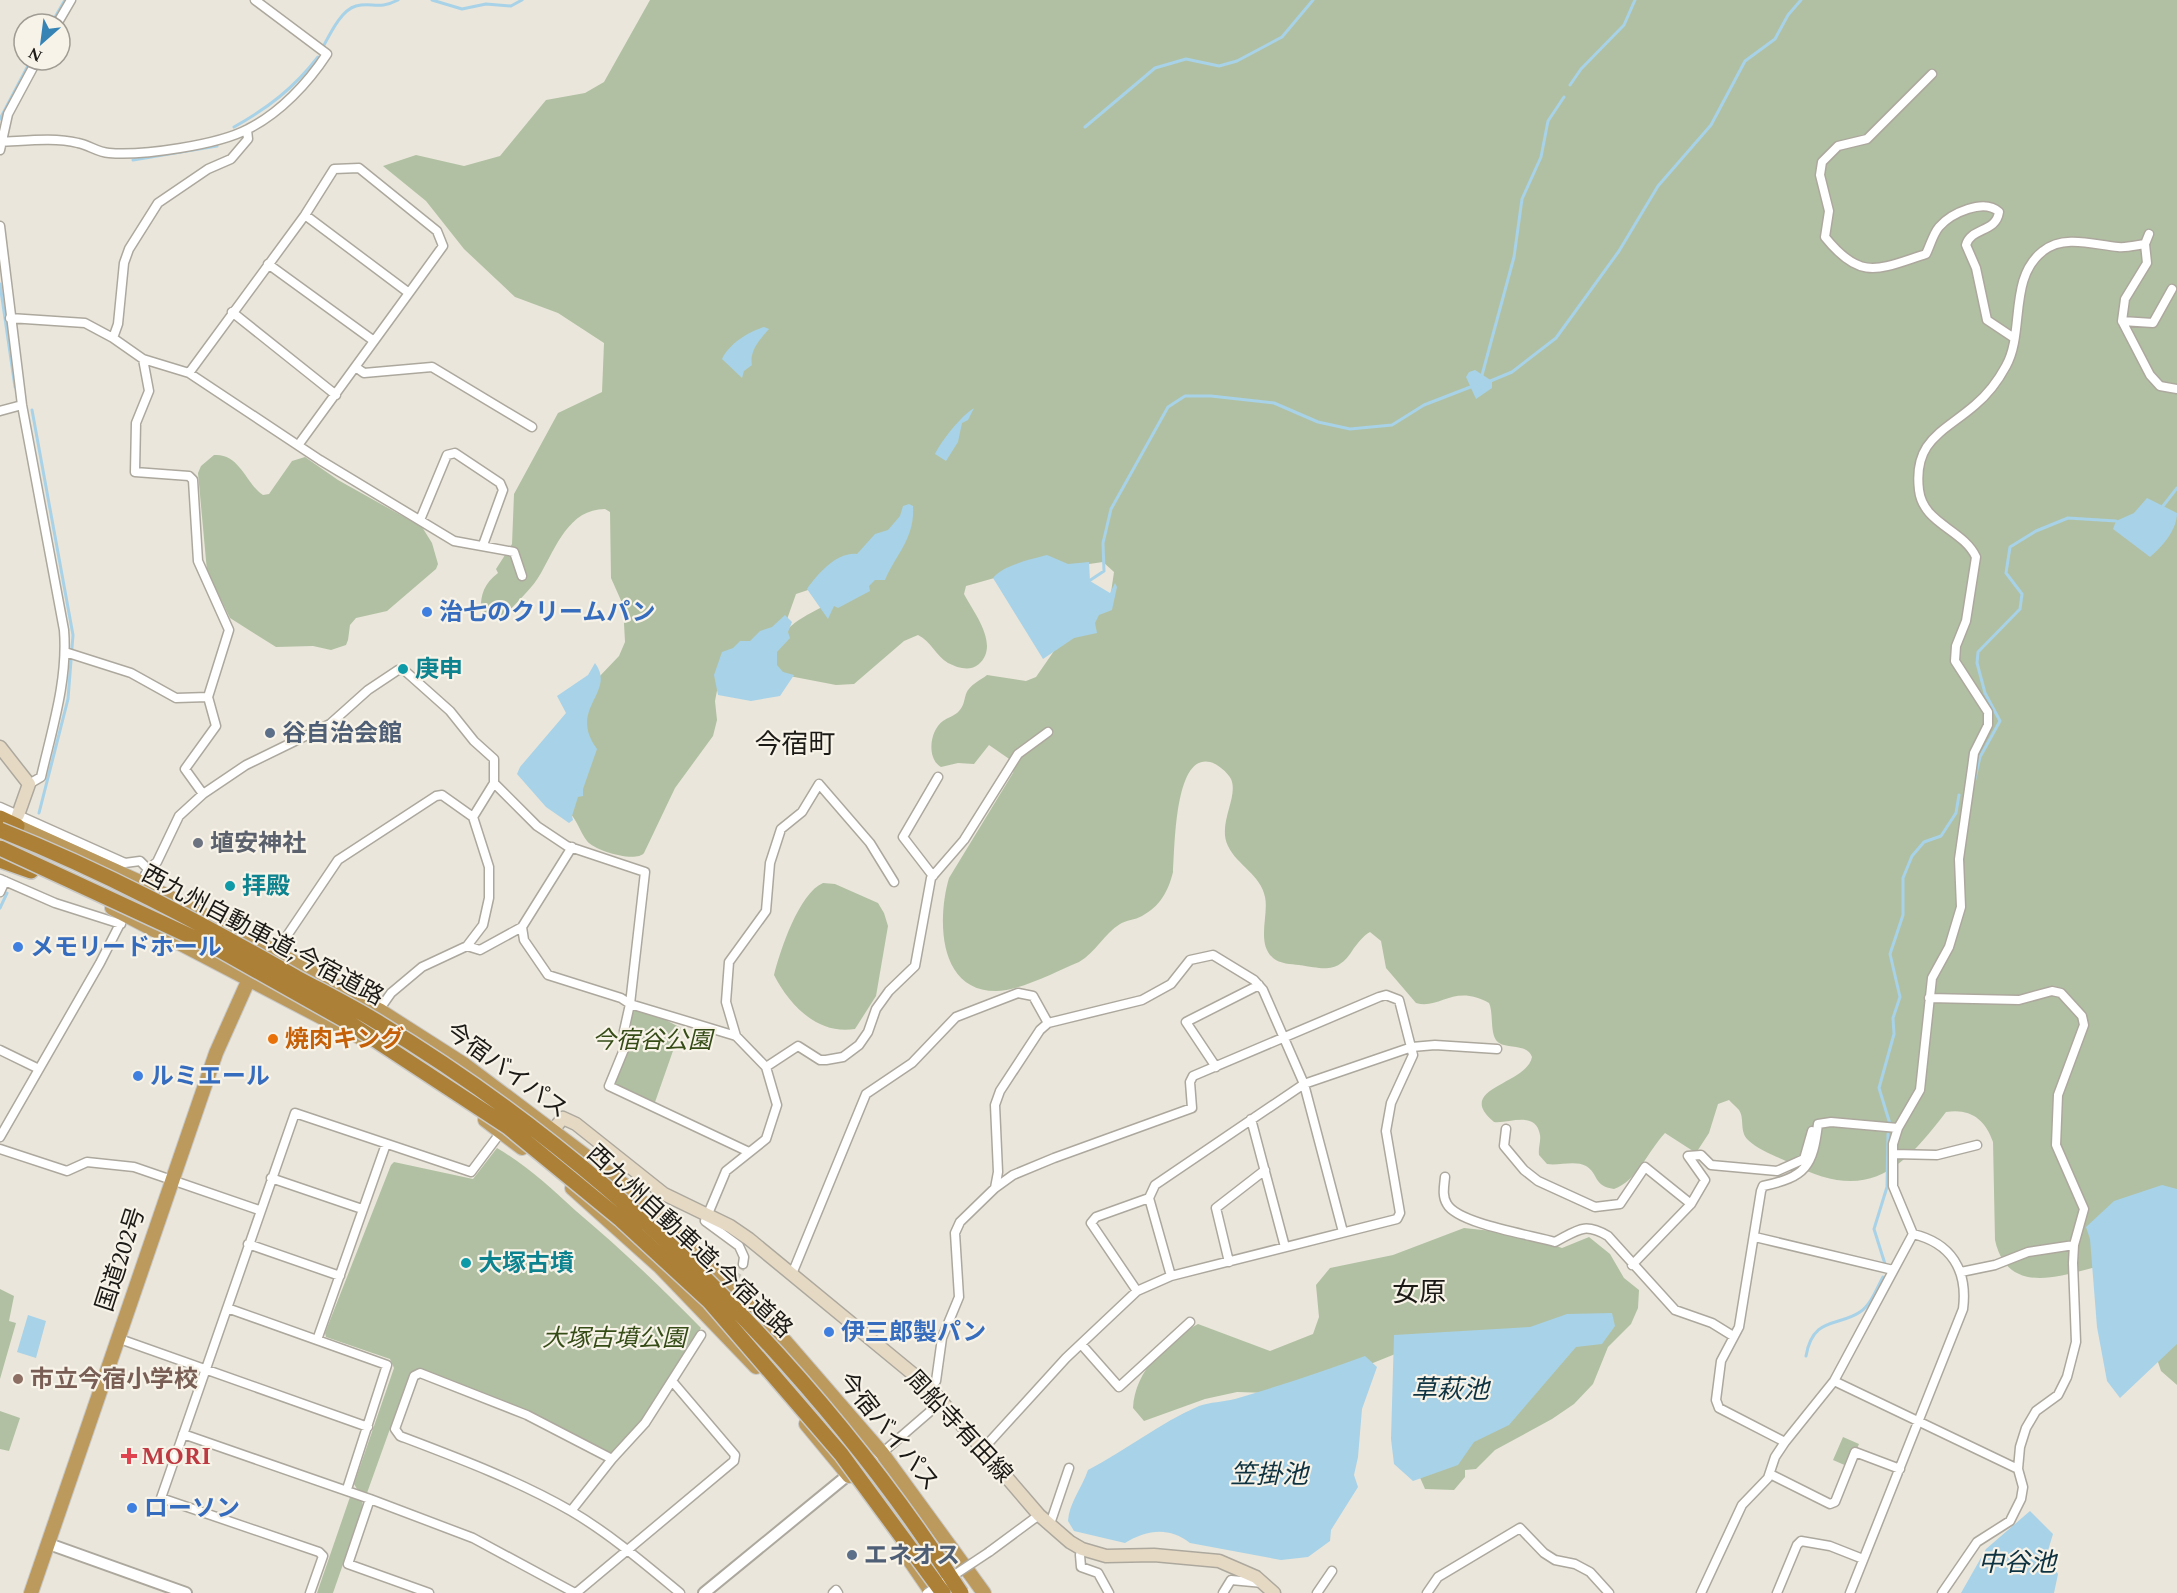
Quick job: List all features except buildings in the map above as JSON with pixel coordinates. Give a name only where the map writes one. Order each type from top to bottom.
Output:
[{"type":"highway","points":[[0,819],[17,820]]},
{"type":"highway","name":"今宿バイパス","points":[[17,820],[276,952],[379,1010],[465,1065],[627,1187],[682,1237],[785,1341],[882,1453],[984,1593]]},
{"type":"highway","name":"西九州自動車道;今宿道路","points":[[0,830],[227,937],[374,1020],[517,1117],[571,1159],[630,1209],[781,1358],[897,1501],[961,1593]]},
{"type":"highway","name":"西九州自動車道;今宿道路","points":[[0,848],[218,949],[348,1022],[508,1127],[620,1219],[710,1302],[842,1454],[943,1593]]},
{"type":"highway","points":[[0,859],[31,871],[123,919],[249,979],[382,1050],[501,1132],[574,1190],[659,1266],[730,1337],[848,1475],[932,1593]]},
{"type":"highway","name":"国道202号","points":[[31,1593],[171,1178],[216,1053],[249,979],[276,952]]},
{"type":"main road","points":[[0,747],[29,784],[17,820]]},
{"type":"main road","name":"周船寺有田線","points":[[553,1130],[563,1118],[576,1124],[663,1194],[707,1213],[730,1226],[792,1274],[930,1388],[1039,1515],[1082,1549],[1106,1556],[1154,1555],[1219,1561],[1263,1583],[1274,1593]]},
{"type":"street","points":[[0,142],[40,140],[79,142],[105,152],[135,154],[212,141],[247,130],[279,108],[313,75],[327,54],[255,0]]},
{"type":"street","points":[[0,150],[8,114],[31,72]]},
{"type":"street","points":[[1932,74],[1867,139],[1838,146],[1822,162],[1821,175],[1828,211],[1825,237],[1856,266],[1878,269],[1926,254],[1939,227],[1961,212],[1986,205],[1995,208],[1999,212],[1998,218],[1990,228],[1973,234],[1966,245],[1976,268],[1987,320],[2014,338]]},
{"type":"street","points":[[113,338],[118,324],[124,263],[129,249],[158,202],[208,169],[231,159],[248,139],[247,130]]},
{"type":"street","points":[[189,373],[305,215],[334,169],[358,168],[437,231],[443,246],[357,368],[299,444]]},
{"type":"street","points":[[305,215],[409,293]]},
{"type":"street","points":[[0,226],[3,268],[22,405],[65,652],[60,691],[41,777],[29,784]]},
{"type":"street","points":[[2150,234],[2145,244],[2147,263],[2125,299],[2122,321],[2150,375],[2160,386],[2177,389]]},
{"type":"street","points":[[1913,1234],[1893,1186],[1893,1155],[1898,1128],[1920,1090],[1932,978],[1949,947],[1960,907],[1959,859],[1974,753],[1988,725],[1988,712],[1955,661],[1956,646],[1966,621],[1976,557],[1972,548],[1927,513],[1920,501],[1918,487],[1921,458],[1928,441],[1975,405],[1992,385],[2013,353],[2025,279],[2034,260],[2044,250],[2060,243],[2092,242],[2120,248],[2145,244]]},
{"type":"street","points":[[268,264],[374,341]]},
{"type":"street","points":[[2122,321],[2153,323],[2172,289]]},
{"type":"street","points":[[232,312],[336,395]]},
{"type":"street","points":[[10,318],[86,323],[143,359],[189,373],[454,541],[483,544],[514,552],[522,576]]},
{"type":"street","points":[[143,359],[149,391],[136,423],[135,472],[189,476],[193,480],[198,561],[229,630],[208,697],[216,726],[185,769],[203,794]]},
{"type":"street","points":[[357,368],[364,373],[432,367],[532,427]]},
{"type":"street","points":[[0,411],[22,405]]},
{"type":"street","points":[[420,520],[447,454],[455,453],[500,483],[503,490],[483,544]]},
{"type":"street","points":[[65,652],[131,673],[176,698],[208,697]]},
{"type":"street","points":[[0,1137],[123,919],[148,869],[157,862],[179,816],[203,794],[246,765],[330,724],[368,690],[398,670],[404,670],[450,711],[474,741],[494,759],[494,783],[473,817]]},
{"type":"street","points":[[766,1067],[798,1046],[820,1060],[826,1060],[843,1057],[859,1045],[868,1032],[876,1009],[915,966],[933,876],[964,840],[1018,754],[1048,732]]},
{"type":"street","points":[[933,876],[903,837],[938,777]]},
{"type":"street","points":[[494,783],[537,826],[572,847],[645,872],[630,1004],[624,1031],[625,1047],[609,1086],[749,1152]]},
{"type":"street","points":[[742,1264],[744,1257],[739,1246],[705,1221],[726,1171],[766,1139],[777,1105],[766,1067],[736,1036],[726,1002],[729,962],[766,911],[770,863],[781,829],[802,812],[819,784],[870,843],[894,882]]},
{"type":"street","points":[[276,952],[339,860],[351,849],[405,819],[436,796],[442,795],[473,817],[489,867],[489,897],[483,925],[467,946],[422,967],[391,993],[379,1010]]},
{"type":"street","points":[[0,807],[17,820],[125,863],[140,861],[148,869]]},
{"type":"street","points":[[467,946],[480,950],[522,927],[572,847]]},
{"type":"street","points":[[0,892],[2,880],[55,903],[123,919]]},
{"type":"street","points":[[522,927],[524,940],[549,975],[621,998],[630,1004],[736,1036]]},
{"type":"street","points":[[994,1188],[998,1172],[995,1105],[1000,1090],[1040,1030],[1048,1023],[1142,1000],[1171,984],[1190,960],[1213,955],[1258,985],[1285,1037],[1304,1084],[1343,1233]]},
{"type":"street","points":[[1216,1066],[1186,1022],[1258,985]]},
{"type":"street","points":[[1929,998],[2019,1000],[2052,991],[2061,993],[2082,1016],[2084,1025],[2058,1095],[2056,1145],[2084,1209],[2074,1245],[2073,1308],[2076,1342],[2067,1377],[2058,1395],[2036,1411],[2026,1428],[2020,1447],[2018,1469],[2023,1487],[2021,1499],[2010,1521],[1977,1542],[1942,1593]]},
{"type":"street","points":[[792,1274],[866,1094],[912,1063],[956,1017],[1018,993],[1034,996],[1048,1023]]},
{"type":"street","points":[[930,1388],[936,1381],[942,1338],[959,1297],[955,1233],[960,1222],[994,1188],[1013,1175],[1054,1158],[1192,1108],[1190,1082],[1193,1076],[1386,995],[1399,1000],[1413,1055],[1391,1103],[1386,1131],[1400,1213],[1397,1219],[1172,1276],[1137,1291],[1081,1344],[982,1449]]},
{"type":"street","points":[[1172,1276],[1149,1198],[1155,1185],[1304,1084],[1412,1047],[1435,1045],[1497,1049]]},
{"type":"street","points":[[0,1050],[39,1069]]},
{"type":"street","points":[[310,1593],[323,1556],[319,1552],[160,1498],[206,1371],[259,1210],[295,1113],[471,1172],[501,1132]]},
{"type":"street","points":[[1251,1119],[1285,1248]]},
{"type":"street","points":[[1632,1265],[1691,1204],[1705,1180],[1688,1156],[1701,1155],[1711,1165],[1777,1171],[1804,1159],[1813,1124],[1831,1122],[1898,1128]]},
{"type":"street","points":[[1785,1442],[1719,1407],[1716,1400],[1721,1361],[1739,1327],[1763,1186],[1787,1181],[1809,1163],[1814,1155],[1818,1124]]},
{"type":"street","points":[[1506,1129],[1504,1146],[1524,1170],[1538,1181],[1595,1207],[1620,1204],[1645,1167],[1691,1204]]},
{"type":"street","points":[[317,1340],[386,1144]]},
{"type":"street","points":[[1893,1155],[1937,1155],[1977,1145]]},
{"type":"street","points":[[0,1149],[67,1171],[87,1162],[134,1167],[259,1210]]},
{"type":"street","points":[[1229,1262],[1216,1208],[1265,1170]]},
{"type":"street","points":[[1444,1177],[1443,1193],[1448,1205],[1456,1214],[1555,1242],[1583,1227],[1598,1230],[1608,1236],[1675,1311],[1712,1323],[1733,1336]]},
{"type":"street","points":[[271,1178],[362,1209]]},
{"type":"street","points":[[1137,1291],[1091,1223],[1096,1217],[1149,1198]]},
{"type":"street","points":[[1701,1593],[1742,1504],[1770,1474],[1775,1457],[1785,1442],[1834,1381],[1913,1234]]},
{"type":"street","points":[[1850,1593],[1963,1309],[1961,1272],[1945,1247],[1932,1239],[1913,1234]]},
{"type":"street","points":[[1755,1237],[1893,1270]]},
{"type":"street","points":[[248,1244],[340,1276]]},
{"type":"street","points":[[1961,1272],[1995,1265],[2028,1252],[2074,1245]]},
{"type":"street","points":[[226,1308],[387,1365],[347,1489]]},
{"type":"street","points":[[1081,1344],[1119,1387],[1190,1322]]},
{"type":"street","points":[[571,1511],[645,1423],[701,1335]]},
{"type":"street","points":[[117,1338],[368,1427]]},
{"type":"street","points":[[612,1460],[527,1415],[420,1373],[414,1376],[395,1429],[400,1436],[483,1468],[571,1511],[629,1550],[680,1593]]},
{"type":"street","points":[[183,1434],[347,1489],[473,1538],[576,1593],[734,1461],[735,1455],[672,1381]]},
{"type":"street","points":[[1834,1381],[2018,1469]]},
{"type":"street","points":[[704,1593],[848,1475],[882,1453],[941,1402]]},
{"type":"street","points":[[1770,1474],[1830,1504],[1835,1502],[1855,1452],[1900,1468]]},
{"type":"street","points":[[1050,1524],[1069,1468]]},
{"type":"street","points":[[370,1499],[348,1564],[429,1593]]},
{"type":"street","points":[[927,1593],[1039,1515]]},
{"type":"street","points":[[1427,1593],[1438,1577],[1520,1528],[1544,1553],[1554,1560],[1575,1564],[1590,1572],[1609,1593]]},
{"type":"street","points":[[1777,1593],[1797,1545],[1802,1541],[1830,1546],[1863,1559]]},
{"type":"street","points":[[49,1544],[186,1593]]},
{"type":"street","points":[[1082,1549],[1081,1568],[1098,1573],[1108,1587],[1109,1593]]},
{"type":"street","points":[[1317,1593],[1332,1571]]},
{"type":"street","points":[[1222,1593],[1230,1580],[1263,1583]]},
{"type":"street","points":[[833,1593],[836,1590],[838,1593]]},
{"type":"green space","points":[[650,0],[2177,0],[2177,1385],[2161,1371],[2155,1353],[2103,1265],[2055,1277],[2039,1278],[2024,1276],[2012,1270],[2002,1258],[1995,1240],[1993,1142],[1981,1121],[1969,1114],[1946,1112],[1929,1134],[1896,1166],[1878,1176],[1859,1181],[1839,1180],[1815,1174],[1757,1147],[1745,1136],[1741,1114],[1729,1100],[1718,1104],[1709,1133],[1696,1153],[1665,1133],[1636,1173],[1614,1189],[1599,1183],[1590,1169],[1582,1164],[1547,1164],[1539,1155],[1540,1135],[1533,1123],[1528,1120],[1494,1122],[1484,1111],[1482,1101],[1487,1094],[1518,1074],[1527,1066],[1532,1057],[1527,1050],[1503,1045],[1496,1040],[1489,1003],[1477,998],[1457,996],[1433,1003],[1416,1003],[1386,968],[1381,941],[1370,932],[1361,939],[1342,962],[1331,968],[1286,963],[1273,958],[1265,945],[1266,904],[1263,889],[1232,853],[1225,838],[1233,786],[1231,779],[1222,769],[1210,762],[1198,763],[1189,772],[1183,787],[1176,825],[1173,872],[1166,892],[1154,908],[1114,928],[1079,962],[1027,984],[996,991],[977,988],[962,979],[952,966],[943,932],[945,895],[949,878],[1013,773],[1015,763],[989,745],[974,764],[958,763],[941,767],[936,763],[932,751],[935,731],[939,725],[961,709],[966,694],[975,683],[987,675],[1026,681],[1036,677],[1054,651],[1096,613],[1109,606],[1114,572],[1103,562],[998,577],[966,586],[964,594],[979,619],[986,639],[985,656],[979,664],[968,669],[948,663],[918,635],[904,641],[854,684],[836,685],[784,675],[775,666],[779,644],[788,629],[822,607],[814,588],[796,594],[785,625],[721,670],[715,701],[717,720],[713,736],[675,788],[644,853],[640,856],[625,856],[591,845],[570,813],[588,742],[584,711],[598,678],[619,656],[625,642],[623,605],[611,578],[610,512],[605,509],[593,511],[573,522],[558,541],[533,584],[504,616],[481,616],[481,603],[485,587],[498,573],[496,569],[512,544],[514,494],[558,413],[602,392],[604,343],[558,313],[515,297],[464,249],[426,201],[383,166],[416,155],[464,166],[500,156],[546,100],[585,93],[604,82]]},
{"type":"green space","points":[[214,455],[230,459],[263,495],[269,494],[292,461],[305,457],[338,480],[422,527],[432,543],[438,564],[436,569],[387,611],[356,618],[350,625],[346,645],[331,650],[313,646],[276,647],[230,618],[207,571],[198,473],[201,466]]},
{"type":"green space","points":[[823,883],[835,884],[878,903],[888,926],[876,996],[855,1029],[842,1030],[817,1023],[788,997],[774,975],[786,938],[799,910],[814,889]]},
{"type":"green space","name":"今宿谷公園","points":[[635,1010],[664,1019],[681,1028],[654,1105],[616,1086],[615,1082],[629,1048],[627,1030],[631,1012]]},
{"type":"green space","name":"大塚古墳公園","points":[[497,1148],[528,1169],[608,1239],[701,1328],[645,1417],[614,1453],[608,1454],[562,1429],[492,1397],[419,1369],[410,1373],[367,1493],[357,1489],[354,1484],[394,1368],[390,1359],[326,1337],[325,1333],[391,1165],[394,1162],[473,1179]]},
{"type":"green space","points":[[1464,1228],[1520,1234],[1562,1248],[1589,1237],[1610,1254],[1624,1278],[1639,1290],[1638,1308],[1631,1324],[1608,1347],[1593,1384],[1574,1404],[1552,1419],[1495,1450],[1476,1469],[1465,1470],[1465,1477],[1454,1490],[1425,1489],[1418,1473],[1527,1333],[1420,1344],[1358,1369],[1270,1393],[1237,1392],[1205,1399],[1144,1421],[1133,1408],[1135,1394],[1146,1369],[1164,1348],[1198,1324],[1270,1351],[1313,1334],[1319,1317],[1316,1285],[1330,1268],[1393,1255]]},
{"type":"green space","points":[[0,1289],[14,1296],[9,1321],[16,1323],[0,1379]]},
{"type":"green space","points":[[0,1411],[20,1418],[9,1451],[0,1449]]},
{"type":"green space","points":[[1843,1437],[1859,1444],[1849,1467],[1833,1460]]},
{"type":"green space","points":[[350,1497],[362,1501],[363,1507],[333,1593],[317,1593]]},
{"type":"water","points":[[764,327],[769,329],[756,346],[752,355],[752,365],[744,371],[742,378],[722,359],[729,348],[740,339]]},
{"type":"water","points":[[1475,370],[1492,381],[1492,388],[1476,399],[1466,377],[1469,372]]},
{"type":"water","points":[[974,408],[968,420],[962,423],[958,442],[946,461],[935,454],[952,429]]},
{"type":"water","points":[[2147,498],[2177,513],[2172,532],[2150,557],[2113,529],[2116,521],[2134,513]]},
{"type":"water","points":[[909,504],[913,506],[911,527],[885,580],[875,580],[869,586],[870,591],[838,608],[834,606],[828,619],[807,589],[828,565],[849,554],[857,554],[875,534],[888,530],[900,516],[903,506]]},
{"type":"water","points":[[1047,555],[1068,564],[1089,562],[1090,581],[1110,593],[1115,583],[1117,587],[1112,610],[1099,615],[1095,623],[1097,633],[1074,638],[1043,659],[993,578],[1011,566]]},
{"type":"water","points":[[785,615],[792,622],[788,632],[790,638],[777,652],[777,665],[783,672],[794,675],[780,696],[751,701],[718,695],[714,675],[722,652],[733,648],[740,641],[750,641],[760,631],[772,627]]},
{"type":"water","points":[[595,663],[600,674],[600,683],[587,722],[589,735],[597,749],[583,789],[583,796],[578,797],[572,816],[573,820],[569,823],[546,807],[517,774],[520,767],[566,713],[557,696],[588,675]]},
{"type":"water","points":[[2162,1185],[2177,1189],[2177,1344],[2120,1398],[2107,1381],[2097,1327],[2090,1239],[2086,1227],[2114,1201]]},
{"type":"water","name":"草萩池","points":[[1612,1313],[1615,1326],[1602,1344],[1576,1347],[1509,1425],[1474,1442],[1458,1465],[1413,1481],[1394,1464],[1391,1439],[1394,1335],[1530,1327],[1567,1314]]},
{"type":"water","points":[[28,1315],[46,1321],[36,1358],[17,1352]]},
{"type":"water","name":"笠掛池","points":[[1365,1356],[1377,1367],[1362,1409],[1358,1457],[1354,1475],[1358,1487],[1331,1530],[1330,1541],[1308,1557],[1281,1560],[1190,1543],[1166,1532],[1141,1535],[1125,1543],[1074,1531],[1068,1521],[1071,1508],[1088,1470],[1171,1420],[1199,1406],[1235,1399]]},
{"type":"water","name":"中谷池","points":[[2030,1511],[2053,1534],[2046,1557],[2058,1574],[2054,1593],[1961,1593],[1986,1549]]},
{"type":"waterway","points":[[58,12],[65,0]]},
{"type":"waterway","points":[[323,47],[336,23],[351,8],[362,5],[386,5],[398,0]]},
{"type":"waterway","points":[[432,0],[462,9],[486,4],[511,6],[522,0]]},
{"type":"waterway","points":[[1085,127],[1155,68],[1186,59],[1219,66],[1237,61],[1282,37],[1313,0]]},
{"type":"waterway","points":[[1570,85],[1581,69],[1624,25],[1635,0]]},
{"type":"waterway","points":[[1488,382],[1512,372],[1556,338],[1619,251],[1658,186],[1711,125],[1745,61],[1775,39],[1788,15],[1801,0]]},
{"type":"waterway","points":[[234,127],[280,97],[318,57]]},
{"type":"waterway","points":[[0,119],[25,72]]},
{"type":"waterway","points":[[1482,375],[1514,257],[1522,199],[1541,157],[1548,121],[1564,97]]},
{"type":"waterway","points":[[133,160],[217,146]]},
{"type":"waterway","points":[[0,284],[15,387]]},
{"type":"waterway","points":[[1089,581],[1104,571],[1103,543],[1111,509],[1168,407],[1185,396],[1211,396],[1274,403],[1318,422],[1350,429],[1392,425],[1424,405],[1473,386]]},
{"type":"waterway","points":[[32,410],[73,635],[68,699],[39,813]]},
{"type":"waterway","points":[[2163,506],[2177,488]]},
{"type":"waterway","points":[[1974,783],[1980,757],[2000,721],[1985,693],[1977,663],[1978,652],[2020,609],[2022,594],[2006,573],[2010,547],[2036,531],[2068,518],[2116,521]]},
{"type":"waterway","points":[[1890,1124],[1879,1088],[1894,1034],[1893,1018],[1900,997],[1890,954],[1903,915],[1903,878],[1912,856],[1924,842],[1941,836],[1956,813],[1959,795]]},
{"type":"waterway","points":[[0,908],[7,893]]},
{"type":"waterway","points":[[1885,1264],[1874,1229],[1887,1187],[1888,1134]]},
{"type":"waterway","points":[[1806,1356],[1814,1334],[1820,1328],[1852,1317],[1864,1309],[1883,1277]]},
{"type":"tunnel","points":[[728,1290],[743,1264]]},
{"type":"place","name":"治七のクリームパン","points":[[427,612]]},
{"type":"place","name":"庚申","points":[[403,669]]},
{"type":"place","name":"谷自治会館","points":[[270,733]]},
{"type":"place","name":"埴安神社","points":[[198,843]]},
{"type":"place","name":"拝殿","points":[[230,886]]},
{"type":"place","name":"メモリードホール","points":[[18,947]]},
{"type":"place","name":"焼肉キング","points":[[273,1039]]},
{"type":"place","name":"ルミエール","points":[[138,1076]]},
{"type":"place","name":"大塚古墳","points":[[466,1263]]},
{"type":"place","name":"伊三郎製パン","points":[[829,1332]]},
{"type":"place","name":"市立今宿小学校","points":[[18,1379]]},
{"type":"place","name":"MORI","points":[[129,1456]]},
{"type":"place","name":"ローソン","points":[[132,1508]]},
{"type":"place","name":"エネオス","points":[[852,1555]]},
{"type":"district","name":"今宿町","points":[[795,744]]},
{"type":"district","name":"女原","points":[[1419,1292]]}]
